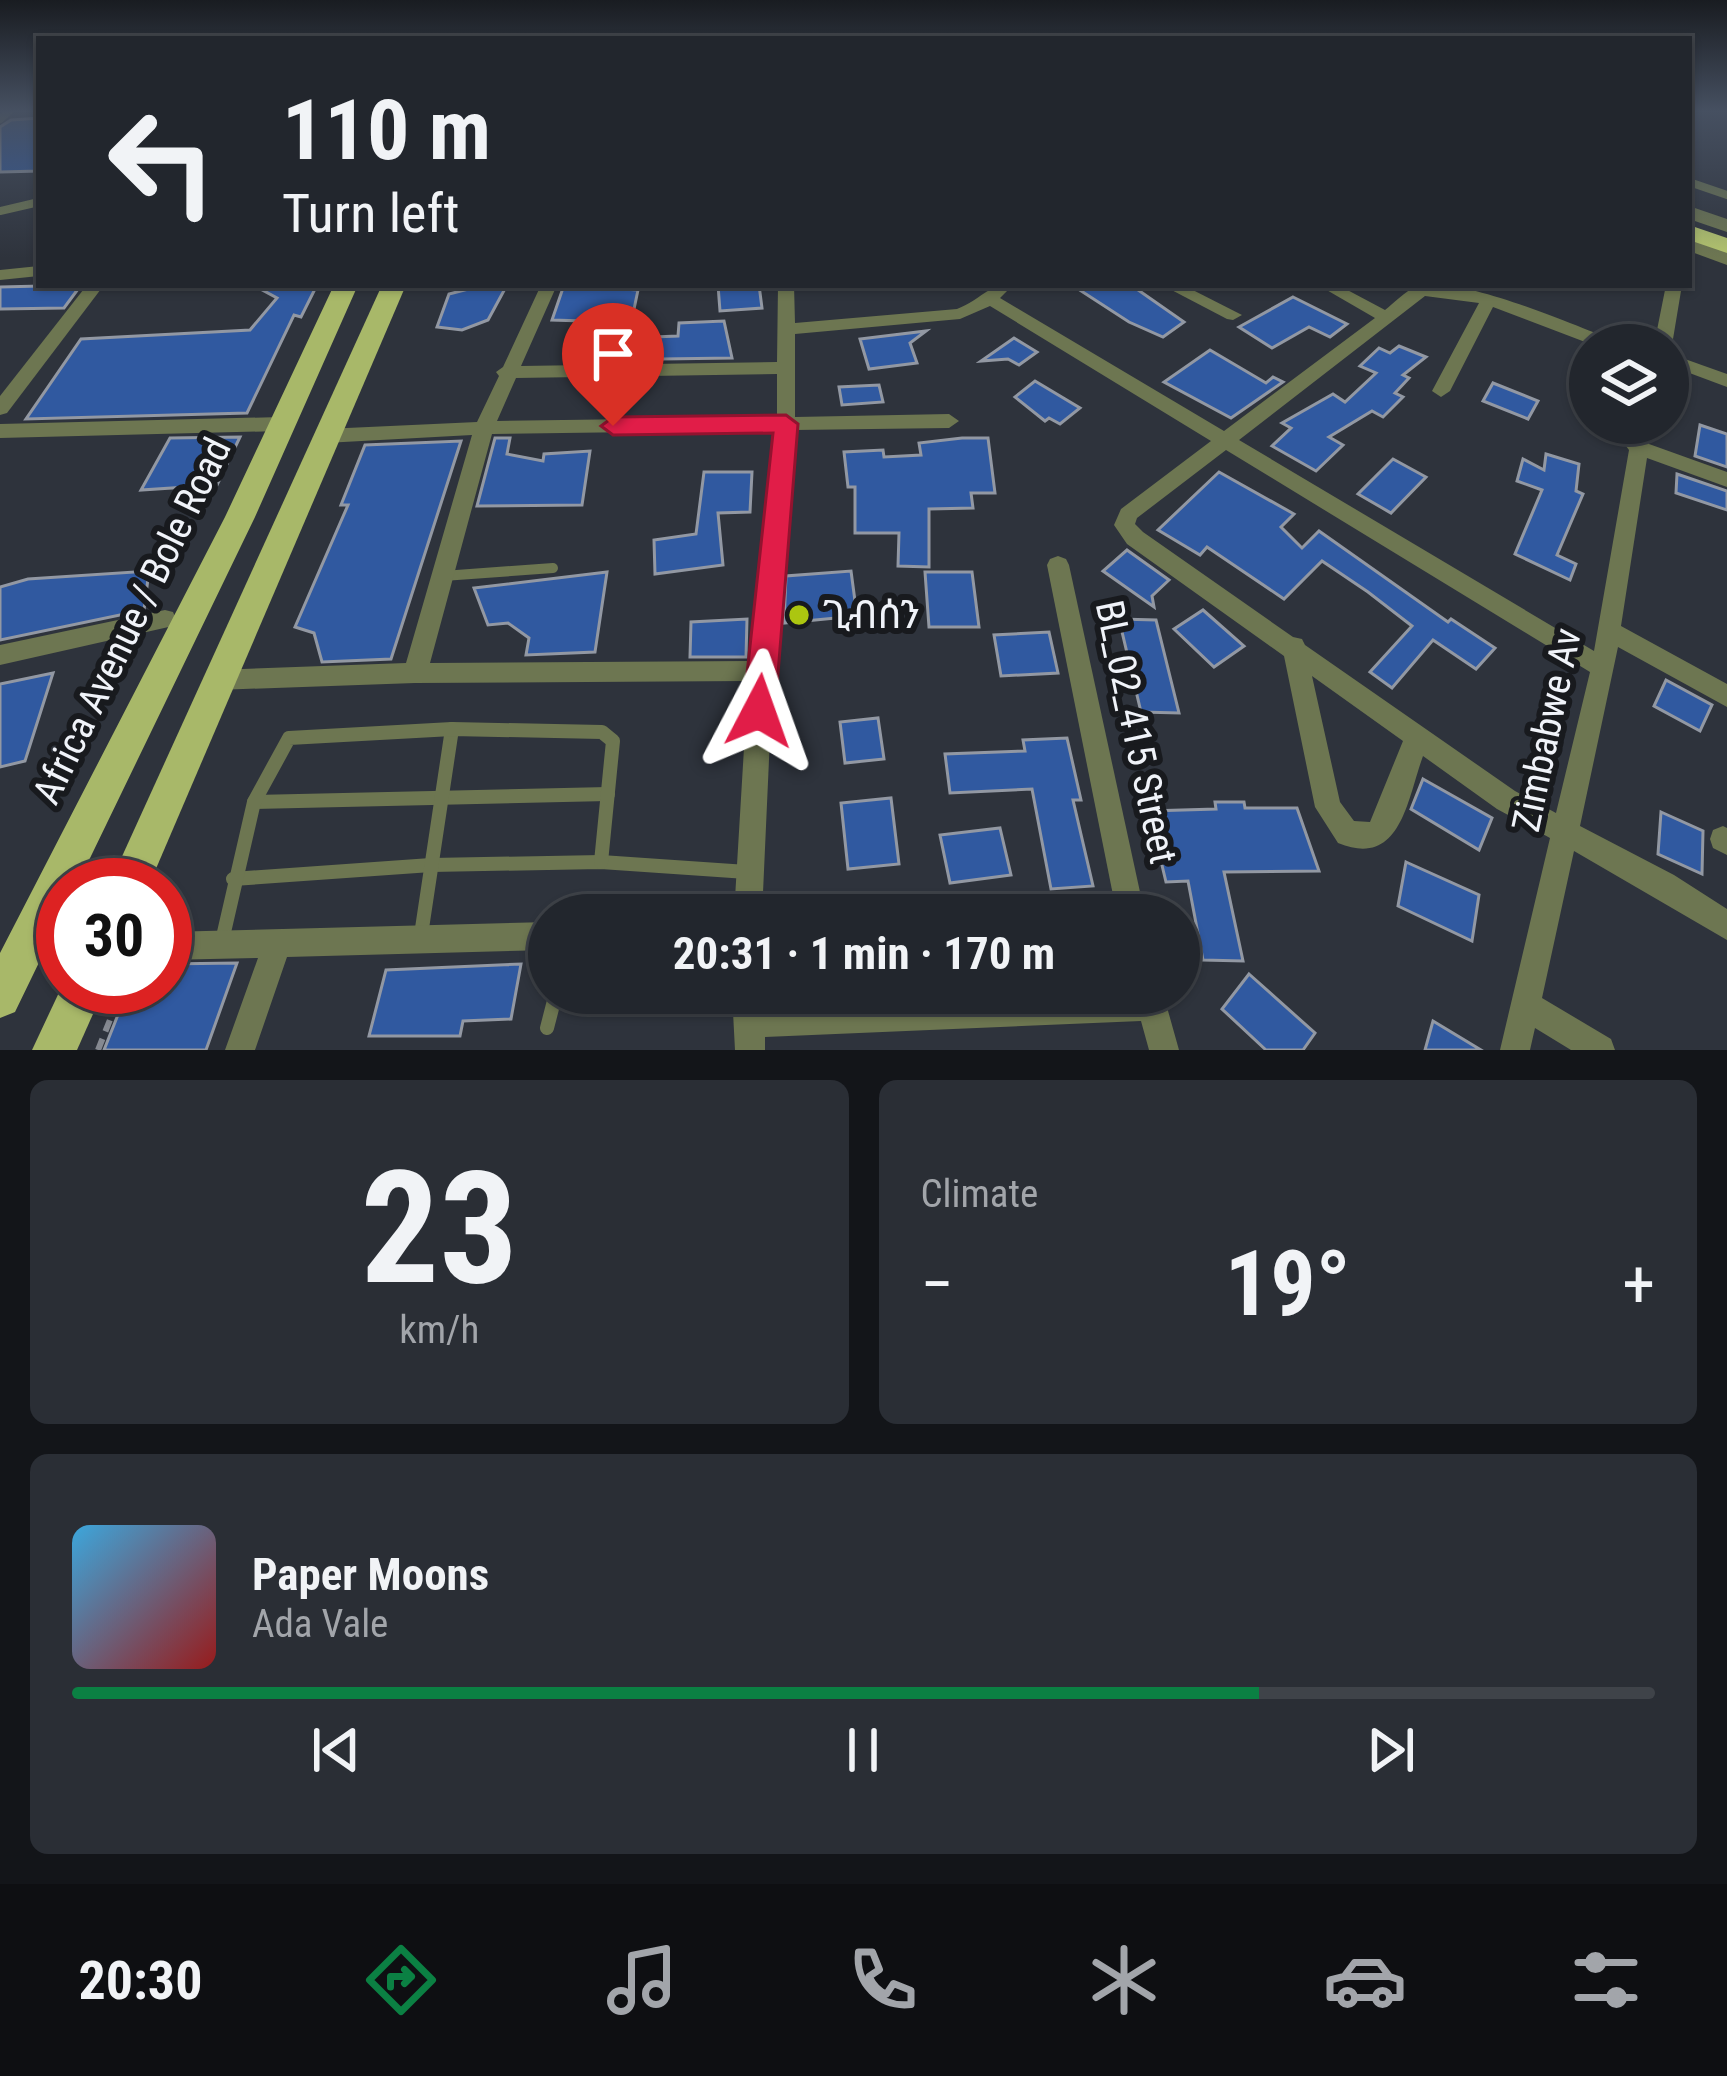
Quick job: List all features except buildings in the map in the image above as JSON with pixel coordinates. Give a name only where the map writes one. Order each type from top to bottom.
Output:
[{"type":"highway","points":[[1692,224],[1727,237]]},
{"type":"highway","points":[[1692,233],[1727,246]]},
{"type":"main road","name":"Africa Avenue / Bole Road","points":[[0,997],[240,518],[345,288]]},
{"type":"main road","points":[[140,858],[393,288]]},
{"type":"main road","points":[[54,1050],[71,1014]]},
{"type":"street","points":[[1692,213],[1727,226]]},
{"type":"street","points":[[1692,245],[1727,259]]},
{"type":"street","points":[[0,275],[36,271]]},
{"type":"street","points":[[0,410],[94,288]]},
{"type":"street","points":[[415,673],[484,428],[548,288]]},
{"type":"street","points":[[749,894],[761,671],[786,424],[786,288]]},
{"type":"street","points":[[1176,288],[1233,315]]},
{"type":"street","points":[[1332,288],[1386,316]]},
{"type":"street","points":[[1667,324],[1674,288]]},
{"type":"street","points":[[1569,331],[1448,292],[1421,291],[1128,514],[1124,525],[1135,538],[1294,646],[1416,739],[1565,835],[1664,885],[1727,926]]},
{"type":"street","points":[[787,328],[940,318],[980,307],[998,292],[1225,444],[1603,668]]},
{"type":"street","points":[[1442,392],[1487,303]]},
{"type":"street","points":[[1689,367],[1727,381]]},
{"type":"street","points":[[506,372],[787,368]]},
{"type":"street","points":[[325,436],[484,428],[949,421]]},
{"type":"street","points":[[0,431],[280,424]]},
{"type":"street","name":"Zimbabwe Av","points":[[1515,1050],[1603,668],[1639,444]]},
{"type":"street","points":[[1658,444],[1727,479]]},
{"type":"street","name":"BL_02_415 Street","points":[[1058,566],[1127,894]]},
{"type":"street","points":[[0,655],[165,620]]},
{"type":"street","points":[[1608,630],[1727,695]]},
{"type":"street","points":[[1294,646],[1328,808],[1347,834],[1376,836],[1385,825],[1416,739]]},
{"type":"street","points":[[216,680],[415,673],[761,671]]},
{"type":"street","points":[[192,945],[528,936]]},
{"type":"street","points":[[240,1050],[278,942]]},
{"type":"street","points":[[1525,1005],[1600,1050]]},
{"type":"street","points":[[748,1022],[887,1014]]},
{"type":"street","points":[[1153,1014],[1164,1050]]},
{"type":"lane","points":[[1692,183],[1727,196]]},
{"type":"lane","points":[[0,211],[36,203]]},
{"type":"lane","points":[[442,576],[553,568]]},
{"type":"lane","points":[[221,944],[254,802],[289,738],[452,729],[602,732],[613,741],[601,862]]},
{"type":"lane","points":[[421,939],[452,729]]},
{"type":"lane","points":[[254,802],[608,794]]},
{"type":"lane","points":[[233,879],[431,865],[601,862],[750,872]]},
{"type":"lane","points":[[547,1028],[551,1014]]},
{"type":"path","points":[[98,1050],[112,1014]]},
{"type":"place","name":"ጊብሰን","points":[[799,615]]},
{"type":"route","points":[[613,426],[786,424],[759,711]]}]
